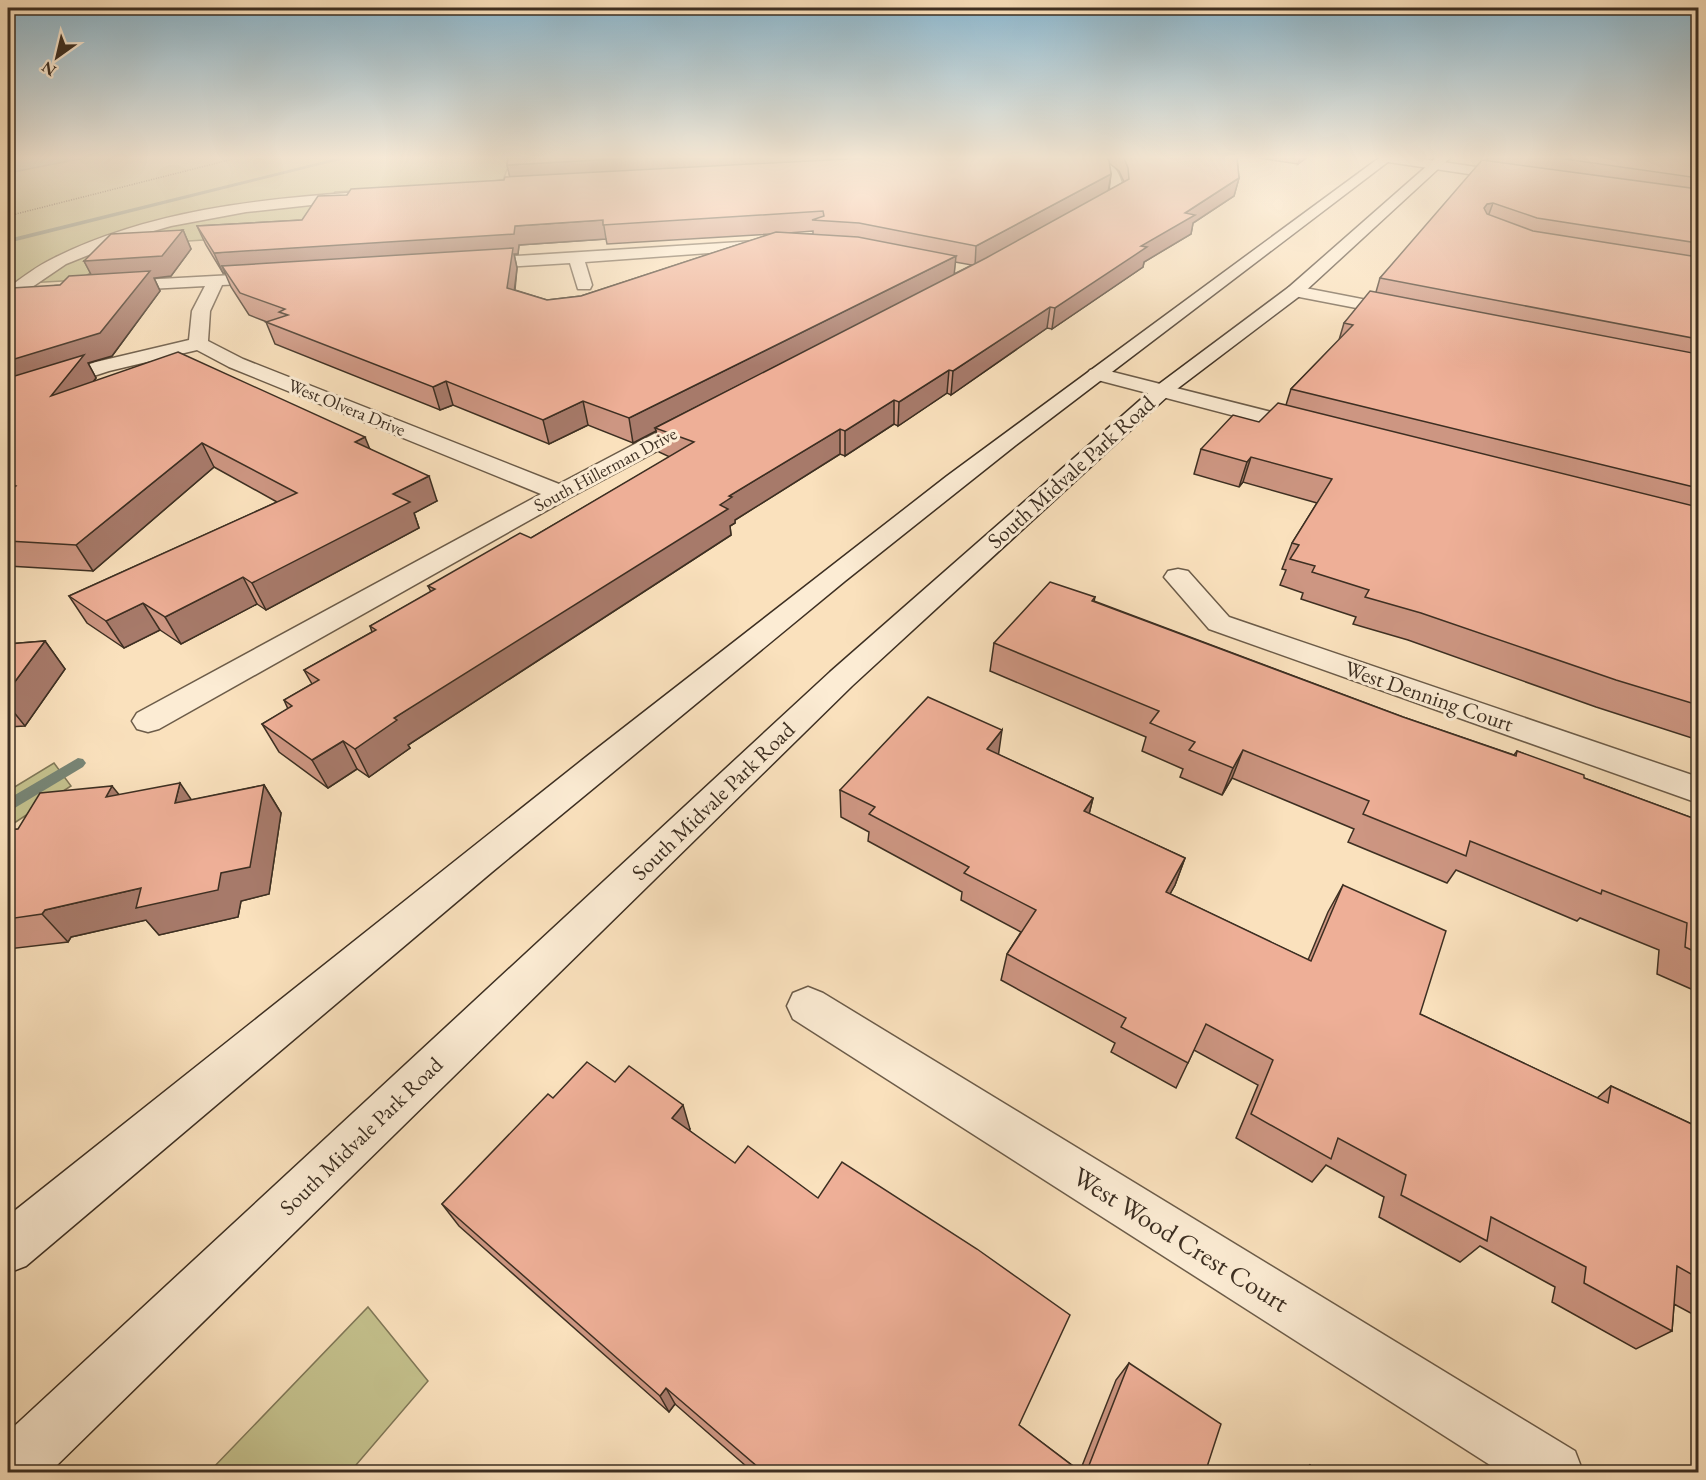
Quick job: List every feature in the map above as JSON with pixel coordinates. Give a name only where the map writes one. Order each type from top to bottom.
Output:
[{"type":"street","points":[[9,294],[59,262],[124,235],[159,227]]},
{"type":"street","points":[[8,1248],[681,698],[974,467],[1297,227]]},
{"type":"street","name":"South Midvale Park Road","points":[[8,1473],[841,679],[1162,391],[1295,291],[1363,227]]},
{"type":"street","points":[[456,265],[789,245]]},
{"type":"street","points":[[576,257],[584,285]]},
{"type":"street","points":[[92,287],[289,276]]},
{"type":"street","points":[[8,398],[111,364],[199,344],[197,321],[204,300],[217,281]]},
{"type":"street","points":[[9,294],[45,291]]},
{"type":"street","points":[[1295,291],[1422,316]]},
{"type":"street","name":"West Olvera Drive","points":[[199,344],[236,363],[561,493]]},
{"type":"street","points":[[1097,374],[1333,434]]},
{"type":"street","name":"South Hillerman Drive","points":[[148,721],[561,493],[717,410]]},
{"type":"street","name":"West Denning Court","points":[[1178,577],[1219,623],[1698,790]]},
{"type":"street","name":"West Wood Crest Court","points":[[808,1006],[1554,1473]]},
{"type":"shaded area","points":[[8,227],[307,227],[301,234],[124,245],[81,280],[8,284]]},
{"type":"shaded area","points":[[54,763],[71,786],[8,827],[8,791]]},
{"type":"shaded area","points":[[368,1307],[428,1381],[350,1472],[209,1472]]},
{"type":"building","points":[[198,227],[515,227],[514,234],[214,253]]},
{"type":"building","points":[[880,227],[1012,227],[976,246]]},
{"type":"building","points":[[1042,227],[1174,227],[1141,246],[1147,247],[1055,308],[1050,307],[953,371],[949,370],[899,402],[894,400],[845,431],[840,429],[729,496],[732,497],[720,505],[728,509],[394,718],[397,720],[355,749],[343,741],[312,760],[262,724],[292,706],[284,700],[319,680],[304,670],[376,630],[370,626],[435,589],[428,586],[520,533],[531,538],[694,442],[655,428]]},
{"type":"building","points":[[1424,227],[1522,227],[1533,231],[1698,257],[1698,339],[1380,278]]},
{"type":"building","points":[[1595,227],[1698,227],[1698,243]]},
{"type":"building","points":[[183,230],[162,256],[84,261],[111,234]]},
{"type":"building","points":[[776,232],[858,237],[956,256],[629,418],[583,401],[543,420],[446,381],[433,387],[266,322],[288,315],[279,312],[285,309],[240,293],[222,266],[513,248],[507,288],[547,300],[581,296]]},
{"type":"building","points":[[150,271],[100,333],[8,361],[8,291],[12,288],[60,285],[69,276]]},
{"type":"building","points":[[1370,291],[1698,354],[1698,488],[1291,389],[1353,325],[1344,323]]},
{"type":"building","points":[[178,352],[365,437],[355,442],[429,476],[393,494],[410,502],[252,583],[243,577],[165,617],[143,603],[106,621],[69,596],[297,493],[202,443],[76,545],[8,541],[8,492],[16,486],[8,482],[8,378],[84,355],[51,396]]},
{"type":"building","points":[[1278,403],[1698,507],[1698,705],[1616,680],[1421,613],[1365,597],[1369,590],[1312,572],[1315,566],[1290,559],[1299,545],[1292,543],[1332,479],[1251,457],[1247,462],[1201,449],[1233,415],[1259,422]]},
{"type":"building","points":[[1050,582],[1095,597],[1092,601],[1403,717],[1516,756],[1517,751],[1698,820],[1698,953],[1685,947],[1687,923],[1602,890],[1601,894],[1470,841],[1466,856],[1363,814],[1369,801],[1243,750],[1233,768],[1189,750],[1195,742],[1150,723],[1159,711],[994,643]]},
{"type":"building","points":[[45,641],[8,691],[8,644]]},
{"type":"building","points":[[928,697],[1002,730],[987,749],[1093,798],[1084,811],[1185,858],[1166,892],[1311,961],[1343,885],[1446,931],[1420,1014],[1608,1103],[1611,1086],[1698,1127],[1698,1278],[1677,1266],[1672,1331],[1584,1283],[1586,1267],[1491,1217],[1487,1241],[1401,1195],[1406,1175],[1338,1138],[1331,1159],[1251,1114],[1273,1060],[1206,1024],[1188,1063],[1121,1027],[1126,1018],[1007,954],[1036,910],[964,873],[969,867],[869,814],[875,807],[840,790]]},
{"type":"building","points":[[180,783],[175,803],[264,785],[250,867],[221,873],[218,890],[136,908],[141,888],[45,910],[42,914],[8,919],[8,830],[18,829],[40,793],[112,786],[106,797]]},
{"type":"building","points":[[587,1062],[615,1082],[629,1066],[683,1105],[672,1118],[735,1163],[748,1146],[818,1198],[842,1162],[977,1249],[1070,1315],[1019,1425],[1082,1473],[765,1473],[666,1388],[660,1396],[442,1204],[548,1094],[553,1098]]},
{"type":"building","points":[[1129,1363],[1221,1424],[1205,1473],[1086,1473]]},
{"type":"building","points":[[1310,1465],[1320,1473],[1308,1473]]},
{"type":"waterway","points":[[8,241],[65,227]]},
{"type":"waterway","points":[[8,806],[78,763]]}]
